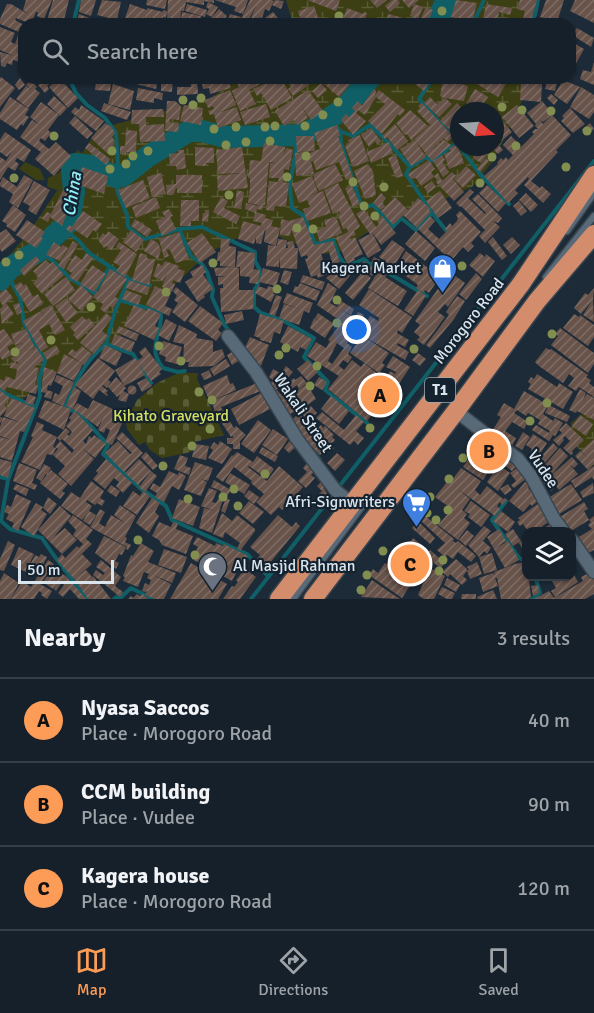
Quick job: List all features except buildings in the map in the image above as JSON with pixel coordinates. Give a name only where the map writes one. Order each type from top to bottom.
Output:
[{"type":"highway","name":"Morogoro Road","points":[[279,599],[521,284],[594,175]]},
{"type":"highway","name":"T1","points":[[313,599],[537,301],[594,234]]},
{"type":"street","name":"Wakali Street","points":[[228,336],[256,372],[297,439],[336,491],[353,504]]},
{"type":"street","name":"Vudee","points":[[456,411],[518,459],[531,476],[561,527]]},
{"type":"street","points":[[576,546],[594,572]]},
{"type":"lane","points":[[566,233],[594,193]]},
{"type":"lane","points":[[543,282],[594,216]]},
{"type":"lane","name":"Morogoro Road","points":[[455,382],[547,260]]},
{"type":"lane","name":"Morogoro Road","points":[[523,307],[536,290]]},
{"type":"lane","points":[[304,599],[389,486]]},
{"type":"lane","points":[[293,599],[372,493]]},
{"type":"green space","points":[[286,0],[527,0],[534,18],[291,18]]},
{"type":"green space","points":[[232,84],[530,84],[504,138],[504,102],[450,102],[450,156],[495,156],[472,187],[366,233],[338,253],[317,254],[259,227],[208,253],[108,348],[66,366],[0,416],[0,267],[32,228],[98,129],[209,99]]},
{"type":"green space","points":[[78,150],[91,162],[61,191],[47,187],[48,178],[59,173]]},
{"type":"green space","points":[[25,162],[40,169],[45,180],[36,180],[19,169]]},
{"type":"green space","name":"Kihato Graveyard","points":[[178,373],[198,373],[197,379],[224,435],[194,442],[191,452],[162,458],[150,450],[145,442],[139,445],[127,429],[126,422],[137,400],[157,383]]},
{"type":"green space","points":[[593,405],[594,466],[571,440],[571,423]]},
{"type":"waterway","points":[[74,18],[79,0]]},
{"type":"waterway","name":"China","points":[[438,18],[447,0]]},
{"type":"waterway","points":[[476,18],[484,0]]},
{"type":"waterway","points":[[533,18],[538,0]]},
{"type":"waterway","points":[[72,84],[76,93],[87,105],[105,118],[116,133],[118,165],[116,177]]},
{"type":"waterway","points":[[36,253],[69,222],[74,192],[72,168],[75,164],[92,166],[116,177],[123,176],[147,157],[189,131],[202,131],[224,137],[299,135],[309,132],[346,107],[365,84]]},
{"type":"waterway","points":[[429,84],[419,99],[450,134]]},
{"type":"waterway","points":[[330,118],[340,131],[353,136],[370,125],[410,167],[426,157],[432,161],[450,147]]},
{"type":"waterway","points":[[340,131],[341,143],[362,208],[373,205],[393,227],[401,218],[416,230],[432,213],[449,234]]},
{"type":"waterway","points":[[293,134],[296,146],[290,183],[292,208],[304,216],[315,244],[333,240],[340,258],[348,266],[364,259],[427,296]]},
{"type":"waterway","points":[[467,156],[480,174],[509,204]]},
{"type":"waterway","points":[[251,599],[594,161]]},
{"type":"waterway","points":[[410,167],[406,174],[432,213]]},
{"type":"waterway","points":[[123,176],[117,190],[127,215],[128,227],[144,239],[179,229],[191,256],[202,264],[207,272],[213,290],[212,297],[231,334]]},
{"type":"waterway","points":[[179,229],[202,227],[255,252],[255,261],[260,270],[258,284],[254,291],[254,307],[261,313],[284,321],[314,338],[304,357],[328,382],[325,390],[367,423]]},
{"type":"waterway","points":[[63,229],[78,240],[89,253],[129,279],[115,311],[106,344],[133,354],[151,383]]},
{"type":"waterway","points":[[36,252],[52,260],[70,278],[94,293],[109,268]]},
{"type":"waterway","name":"China","points":[[0,280],[10,268],[35,253]]},
{"type":"waterway","points":[[5,276],[11,281],[20,298],[24,323],[45,361],[39,379],[40,396],[8,480],[1,521],[10,529],[42,538],[87,599]]},
{"type":"waterway","points":[[129,279],[150,285]]},
{"type":"waterway","points":[[120,300],[161,314],[155,347],[158,361],[163,368],[178,372],[185,371]]},
{"type":"waterway","points":[[106,344],[86,365],[65,407],[88,423],[108,445],[103,454],[140,488],[166,506],[172,520],[247,554],[268,576]]},
{"type":"waterway","points":[[0,389],[36,407]]},
{"type":"waterway","points":[[314,452],[320,460]]},
{"type":"waterway","points":[[0,477],[8,479]]},
{"type":"waterway","points":[[506,501],[492,520],[522,559]]},
{"type":"waterway","points":[[532,599],[540,593],[536,581]]},
{"type":"waterway","points":[[114,599],[117,597],[119,599],[131,588],[153,599]]},
{"type":"place","name":"Kagera Market","points":[[442,294]]},
{"type":"place","name":"Nyasa Saccos","points":[[380,395]]},
{"type":"place","name":"CCM building","points":[[489,451]]},
{"type":"place","name":"Afri-Signwriters","points":[[416,528]]},
{"type":"place","name":"Kagera house","points":[[410,564]]},
{"type":"place","name":"Al Masjid Rahman","points":[[212,592]]}]
